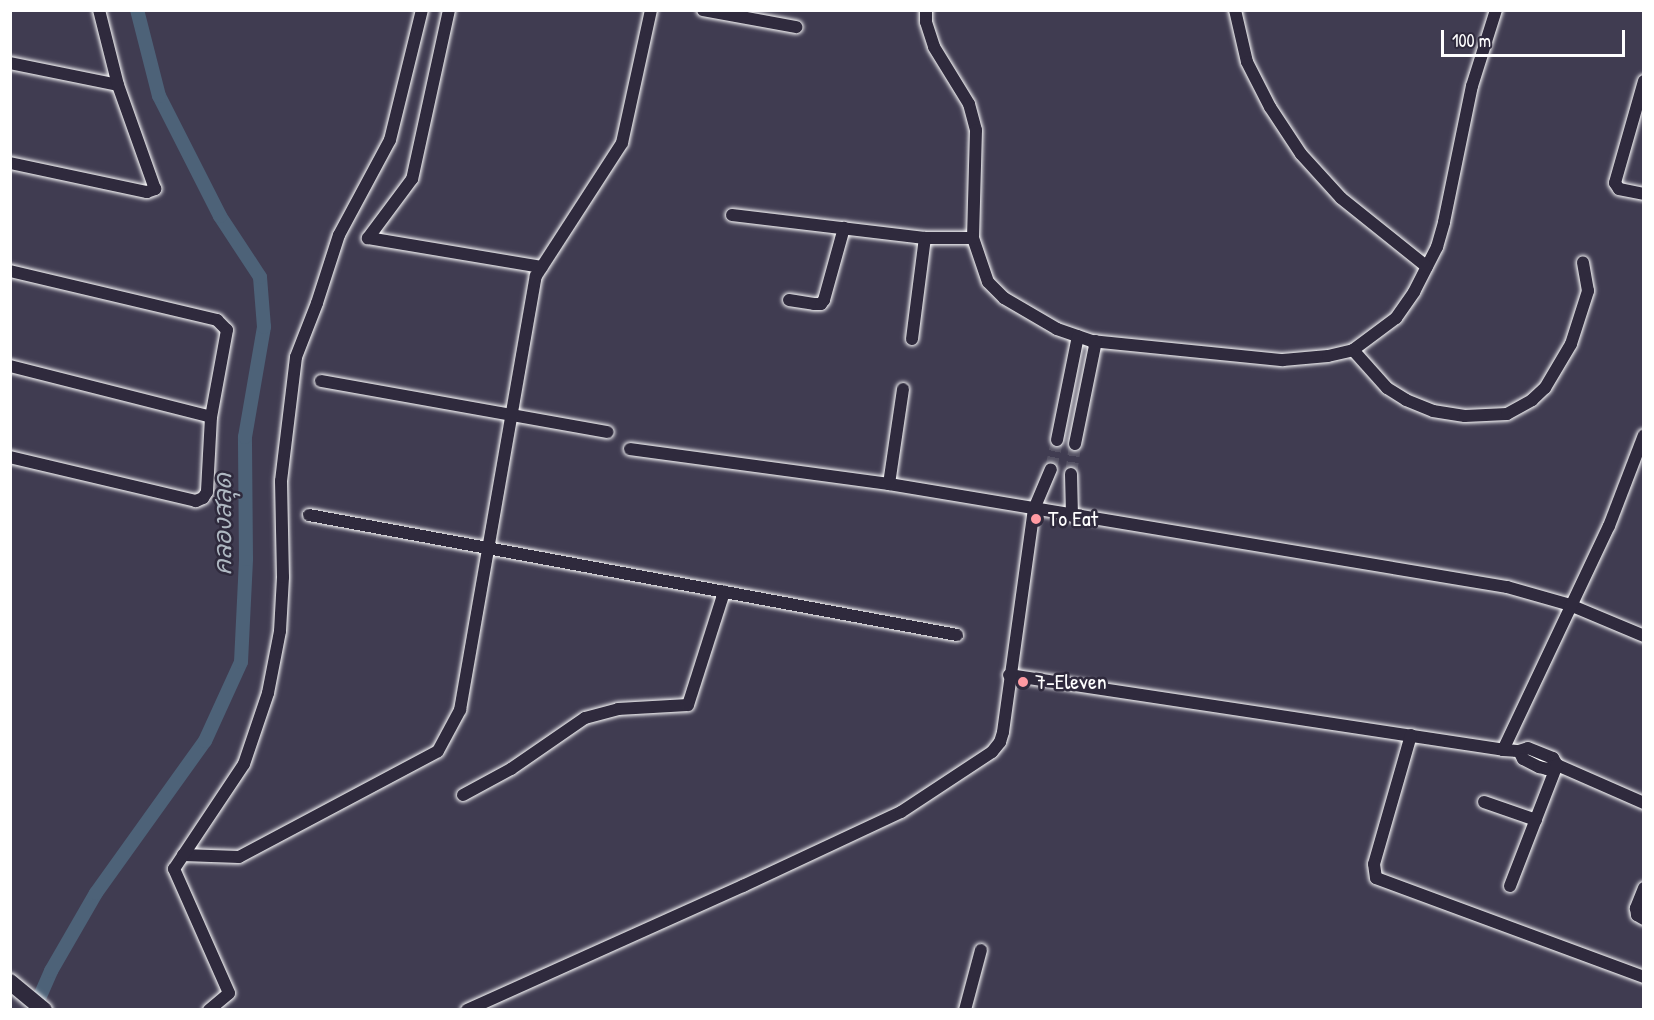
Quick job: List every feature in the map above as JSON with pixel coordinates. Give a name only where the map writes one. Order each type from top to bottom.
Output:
[{"type":"main road","points":[[10,982],[44,1010]]},
{"type":"street","points":[[10,163],[147,192],[153,191],[156,187],[118,85],[99,10]]},
{"type":"street","points":[[208,1010],[229,993],[174,869],[244,764],[268,693],[280,631],[283,577],[281,481],[296,357],[318,303],[339,235],[390,140],[422,10]]},
{"type":"street","points":[[449,10],[412,179],[368,238],[542,267]]},
{"type":"street","points":[[183,855],[239,857],[438,751],[460,710],[536,276],[622,143],[651,10]]},
{"type":"street","points":[[703,10],[796,27]]},
{"type":"street","points":[[926,10],[926,22],[934,48],[969,104],[976,130],[973,238],[988,282],[1004,298],[1057,329],[1096,341],[1283,360],[1328,356],[1353,350],[1395,318],[1427,267],[1444,222],[1472,86],[1496,10]]},
{"type":"street","points":[[1235,10],[1247,63],[1270,107],[1301,154],[1341,198],[1427,267]]},
{"type":"street","points":[[10,63],[118,85]]},
{"type":"street","points":[[1644,81],[1615,183],[1619,189],[1644,194]]},
{"type":"street","points":[[732,215],[925,238],[973,238]]},
{"type":"street","points":[[789,300],[820,304],[824,300],[844,228]]},
{"type":"street","points":[[912,339],[925,238]]},
{"type":"street","points":[[1353,350],[1387,388],[1406,400],[1433,411],[1465,416],[1507,414],[1532,400],[1545,388],[1571,344],[1588,291],[1583,262]]},
{"type":"street","points":[[10,271],[217,320],[224,324],[227,330],[210,417],[207,492],[196,501],[10,457]]},
{"type":"street","points":[[1057,440],[1077,336]]},
{"type":"street","points":[[1075,444],[1096,341]]},
{"type":"street","points":[[10,366],[210,417]]},
{"type":"street","points":[[321,381],[608,432]]},
{"type":"street","points":[[889,484],[903,389]]},
{"type":"street","points":[[1503,750],[1570,604],[1638,472],[1644,435]]},
{"type":"street","points":[[630,449],[889,484],[1507,587],[1570,604],[1644,636]]},
{"type":"street","points":[[467,1010],[901,812],[992,752],[1000,742],[1034,509],[1051,469]]},
{"type":"street","points":[[1071,474],[1072,516]]},
{"type":"street","points":[[309,516],[957,635]]},
{"type":"street","points":[[463,795],[511,769],[585,718],[618,709],[688,705],[724,592]]},
{"type":"street","points":[[1009,675],[1503,750],[1519,751],[1528,748],[1553,758],[1557,765],[1644,803]]},
{"type":"street","points":[[1411,735],[1374,864],[1376,878],[1644,977]]},
{"type":"street","points":[[1509,886],[1557,765]]},
{"type":"street","points":[[1484,802],[1536,820]]},
{"type":"street","points":[[1644,888],[1636,908],[1637,915],[1644,919]]},
{"type":"street","points":[[965,1010],[981,950]]},
{"type":"waterway","name":"คลองสลุด","points":[[34,1010],[51,971],[96,893],[205,741],[241,662],[246,559],[245,437],[264,327],[260,277],[220,216],[159,96],[137,10]]},
{"type":"tunnel","points":[[1051,469],[1057,440]]},
{"type":"tunnel","points":[[1071,474],[1075,444]]},
{"type":"place","name":"To Eat","points":[[1036,519]]},
{"type":"place","name":"7-Eleven","points":[[1023,682]]}]
